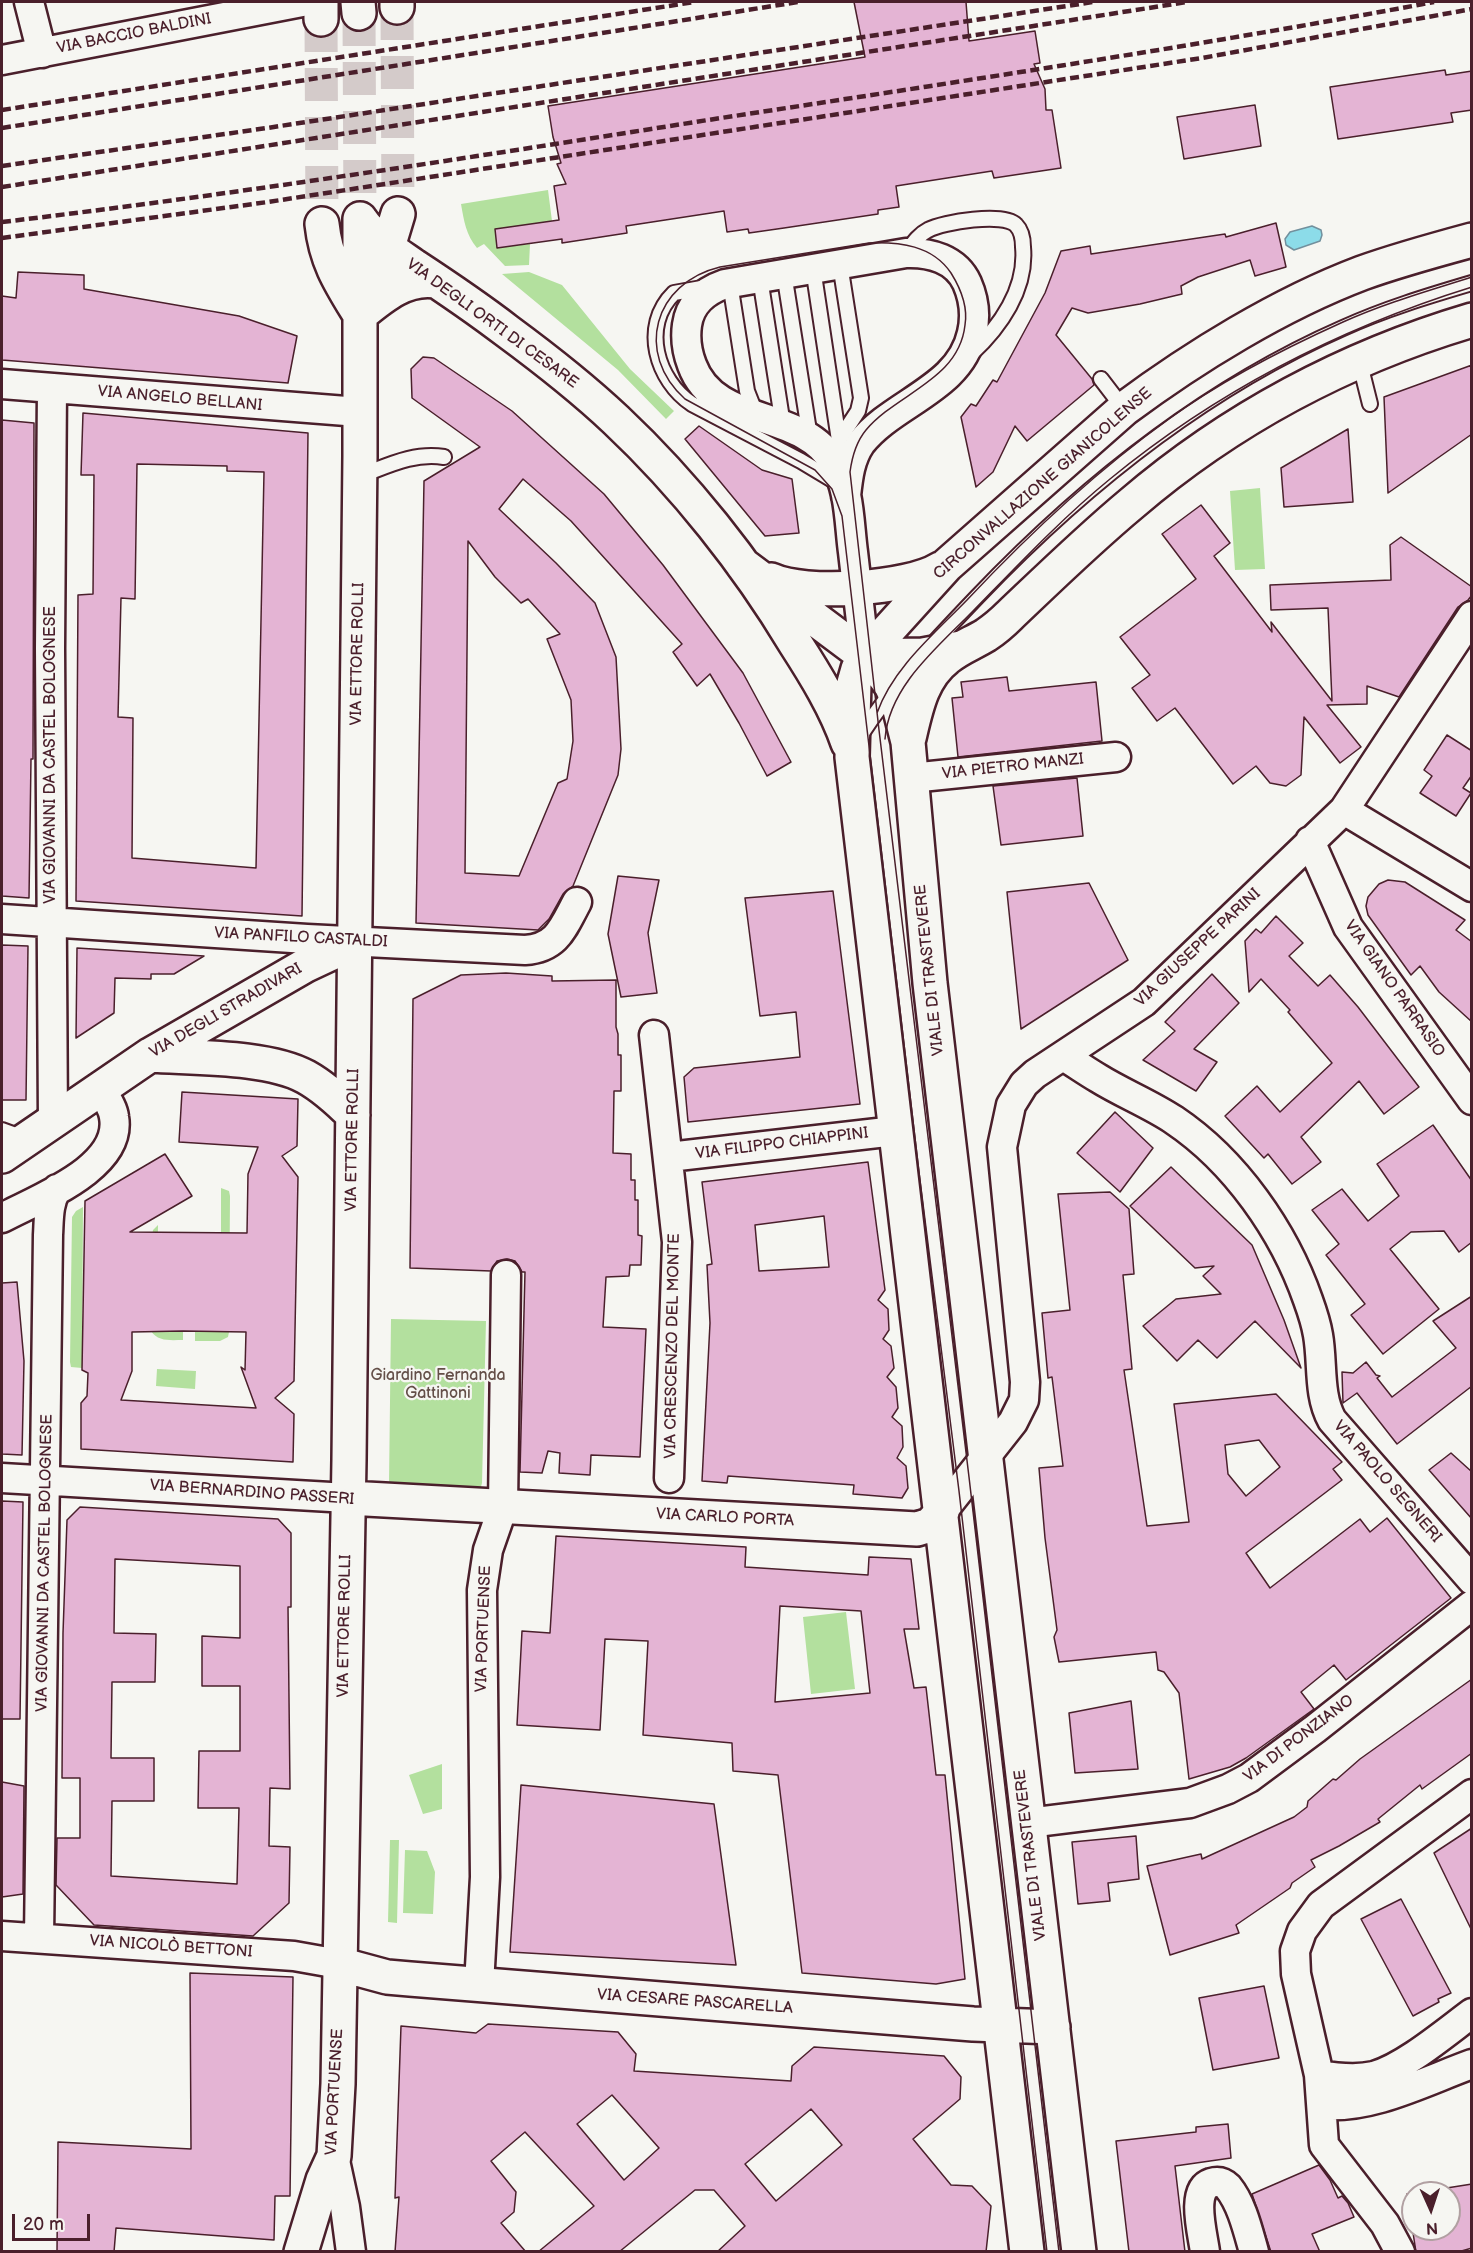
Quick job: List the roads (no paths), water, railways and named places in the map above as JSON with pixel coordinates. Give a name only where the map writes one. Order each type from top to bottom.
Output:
[{"type":"main road","name":"VIA ETTORE ROLLI","points":[[360,315],[389,249],[398,214],[420,260],[435,281]]},
{"type":"main road","name":"VIA ETTORE ROLLI","points":[[339,1964],[353,1115],[360,476],[360,219]]},
{"type":"main road","name":"VIA DEGLI ORTI DI CESARE","points":[[360,219],[375,239],[480,311],[549,362],[617,421],[674,481],[743,565],[772,606],[837,717],[851,750]]},
{"type":"main road","points":[[322,224],[331,266],[360,315],[398,287],[417,281],[435,281]]},
{"type":"main road","name":"CIRCONVALLAZIONE GIANICOLENSE","points":[[851,750],[853,693],[856,675],[865,656],[947,565],[1124,409],[1192,362],[1281,311],[1328,288],[1403,259],[1472,240]]},
{"type":"main road","points":[[908,742],[915,711],[929,677],[946,658],[999,625],[1131,503],[1187,460],[1287,396],[1359,360],[1472,320]]},
{"type":"main road","name":"VIA DEGLI ORTI DI CESARE","points":[[743,565],[773,581],[794,587],[857,587],[909,582],[931,575],[947,565]]},
{"type":"main road","name":"VIA DEGLI ORTI DI CESARE","points":[[743,565],[865,656]]},
{"type":"main road","points":[[865,656],[922,655],[961,648]]},
{"type":"main road","name":"VIALE DI TRASTEVERE","points":[[865,656],[884,674],[885,700],[902,711],[908,742],[930,983],[1079,2252]]},
{"type":"main road","points":[[851,750],[1027,2252]]},
{"type":"main road","name":"VIA DEGLI STRADIVARI","points":[[21,1137],[150,1055],[306,965],[355,942]]},
{"type":"main road","points":[[150,1055],[237,1061],[276,1067],[296,1073],[322,1087],[353,1115]]},
{"type":"main road","name":"VIA BERNARDINO PASSERI","points":[[348,1498],[502,1507]]},
{"type":"main road","name":"VIA CARLO PORTA","points":[[502,1507],[916,1528],[930,1525],[942,1512]]},
{"type":"main road","name":"VIA CESARE PASCARELLA","points":[[339,1964],[387,1977],[1000,2025],[1053,2027]]},
{"type":"main road","name":"VIA PORTUENSE","points":[[301,2252],[323,2180],[334,2156],[338,2084],[339,1964]]},
{"type":"street","points":[[29,2],[42,52]]},
{"type":"street","name":"VIA BACCIO BALDINI","points":[[2,60],[315,7]]},
{"type":"street","points":[[846,494],[852,460],[868,436],[954,370],[966,351],[974,324],[973,306],[969,288],[960,272],[948,261],[934,255],[906,253],[730,283],[711,290],[691,308],[686,338],[689,356],[696,375],[711,392],[727,403],[826,441],[868,436]]},
{"type":"street","name":"VIA ANGELO BELLANI","points":[[2,384],[359,412]]},
{"type":"street","name":"VIA GIOVANNI DA CASTEL BOLOGNESE","points":[[21,1137],[51,923],[52,388]]},
{"type":"street","points":[[826,441],[828,452],[846,494],[865,656]]},
{"type":"street","name":"VIA GIUSEPPE PARINI","points":[[985,1457],[1013,1422],[1025,1395],[1002,1147],[1011,1105],[1017,1092],[1035,1074],[1144,1002],[1344,810],[1472,616]]},
{"type":"street","name":"VIA PIETRO MANZI","points":[[911,778],[1116,757]]},
{"type":"street","points":[[1344,810],[1472,888]]},
{"type":"street","name":"VIA GIANO PARRASIO","points":[[1310,841],[1348,927],[1472,1100]]},
{"type":"street","name":"VIA PANFILO CASTALDI","points":[[2,919],[355,942],[539,949],[558,936],[577,902]]},
{"type":"street","name":"VIA CRESCENZO DEL MONTE","points":[[654,1035],[669,1157],[678,1270],[669,1478]]},
{"type":"street","name":"VIA PAOLO SEGNERI","points":[[1063,1056],[1174,1120],[1202,1143],[1241,1183],[1288,1253],[1308,1297],[1318,1335],[1324,1399],[1332,1420],[1472,1580]]},
{"type":"street","points":[[2,1218],[81,1176],[96,1164],[114,1136],[114,1116],[100,1088]]},
{"type":"street","name":"VIA FILIPPO CHIAPPINI","points":[[669,1157],[895,1131]]},
{"type":"street","name":"VIA GIOVANNI DA CASTEL BOLOGNESE","points":[[39,1938],[49,1218],[52,1197],[57,1189]]},
{"type":"street","name":"VIA PORTUENSE","points":[[479,1985],[485,1866],[482,1590],[488,1550],[502,1507],[506,1275]]},
{"type":"street","points":[[942,1512],[985,1457]]},
{"type":"street","name":"VIA BERNARDINO PASSERI","points":[[2,1478],[348,1498]]},
{"type":"street","name":"VIA DI PONZIANO","points":[[1028,1823],[1190,1803],[1228,1789],[1249,1778],[1315,1729],[1472,1605]]},
{"type":"street","points":[[1400,2252],[1385,2224],[1326,2149],[1323,2139],[1319,2075],[1295,1967],[1295,1951],[1302,1931],[1315,1910],[1472,1794]]},
{"type":"street","name":"VIA NICOLÒ BETTONI","points":[[2,1936],[306,1957],[339,1964]]},
{"type":"street","points":[[1319,2075],[1357,2078],[1382,2073],[1415,2054],[1472,2013]]},
{"type":"street","points":[[1322,2105],[1347,2104],[1384,2096],[1472,2064]]},
{"type":"street","points":[[334,2156],[345,2207],[351,2252]]},
{"type":"street","points":[[1205,2252],[1200,2195],[1205,2186],[1217,2182],[1227,2186],[1233,2196],[1254,2252]]},
{"type":"lane","points":[[906,253],[922,234],[939,226],[992,218],[1009,220],[1020,230],[1024,257],[1018,288],[997,326],[984,342],[954,370]]},
{"type":"lane","points":[[826,266],[861,398],[858,411],[826,441]]},
{"type":"lane","points":[[826,266],[826,441]]},
{"type":"lane","points":[[772,275],[826,441]]},
{"type":"lane","points":[[770,420],[772,275]]},
{"type":"lane","points":[[770,420],[752,407],[747,391],[730,283],[676,292],[667,302],[660,318],[656,347],[660,366],[677,393],[692,404],[827,474],[846,494]]},
{"type":"lane","name":"CIRCONVALLAZIONE GIANICOLENSE","points":[[851,750],[885,700],[922,655],[994,579],[1073,503],[1131,457],[1185,418],[1271,363],[1364,319],[1472,283]]},
{"type":"lane","points":[[1359,360],[1370,404]]},
{"type":"lane","points":[[1101,379],[1124,409]]},
{"type":"lane","points":[[360,476],[416,456],[444,457]]},
{"type":"water","points":[[1312,226],[1321,230],[1320,241],[1294,250],[1286,245],[1285,239],[1290,232]]},
{"type":"tunnel","points":[[397,7],[398,214]]},
{"type":"tunnel","points":[[359,13],[360,219]]},
{"type":"tunnel","points":[[321,19],[322,224]]},
{"type":"tram line","points":[[1047,2252],[959,1491],[842,516],[832,489],[815,470],[685,399],[669,381],[660,361],[656,341],[659,322],[666,304],[680,288],[697,275],[720,267],[869,243],[892,243],[915,247],[935,256],[955,279],[963,298],[965,312],[965,325],[960,344],[951,359],[939,373],[879,417],[866,430],[855,450],[850,472],[1059,2252]]},
{"type":"tram line","points":[[877,713],[893,681],[904,666],[1014,551],[1089,482],[1169,419],[1232,378],[1320,332],[1375,309],[1472,277]]},
{"type":"tram line","points":[[885,739],[888,720],[905,685],[931,653],[1074,510],[1151,447],[1236,391],[1327,343],[1423,303],[1472,287]]},
{"type":"railway","points":[[2,110],[694,2]]},
{"type":"railway","points":[[2,128],[798,2]]},
{"type":"railway","points":[[2,166],[267,128],[1093,2]]},
{"type":"railway","points":[[2,187],[1187,2]]},
{"type":"railway","points":[[2,222],[267,187],[532,148],[1162,49],[1434,2]]},
{"type":"railway","points":[[2,238],[268,202],[1202,58],[1472,9]]},
{"type":"park label","name":"Giardino Fernanda Gattinoni","points":[[438,1385]]}]
